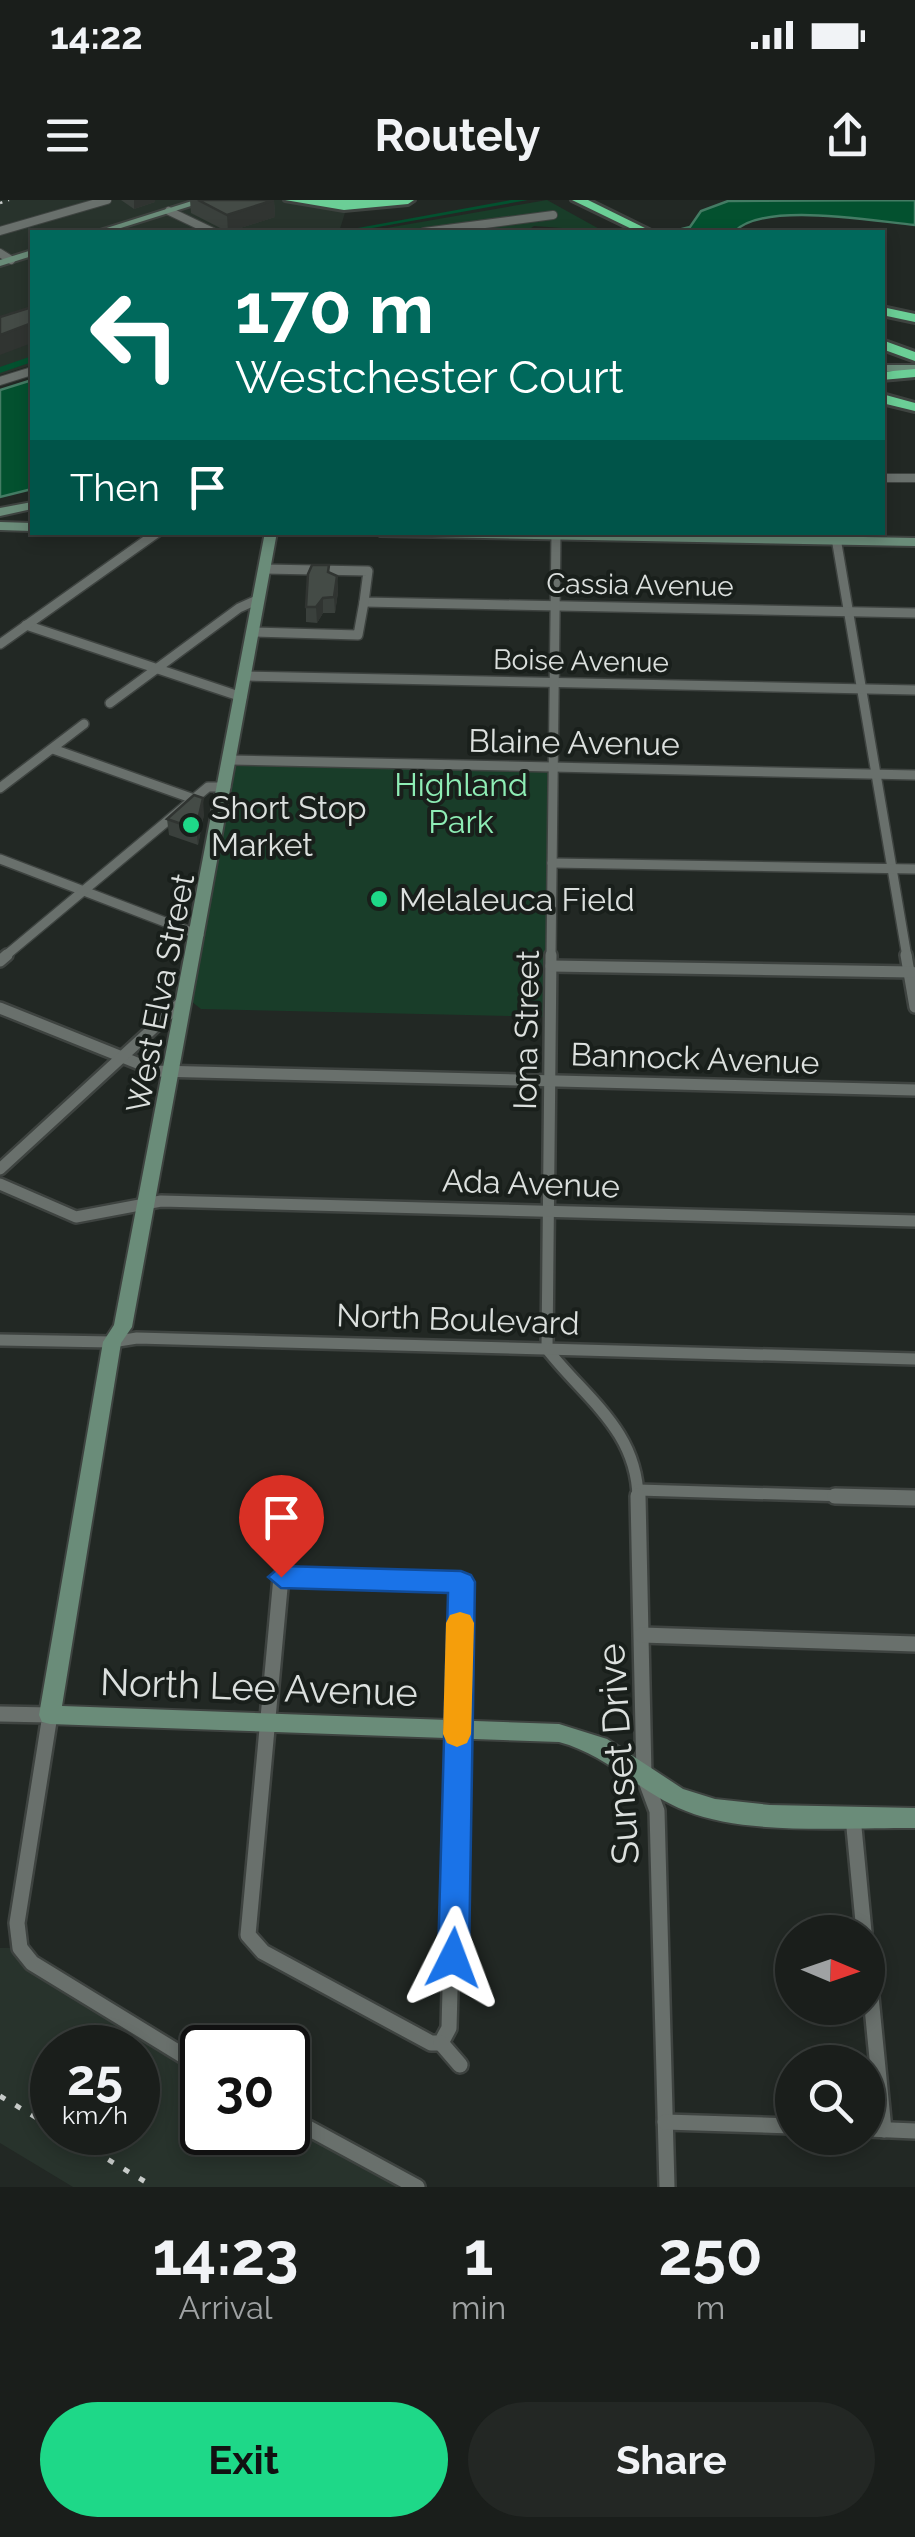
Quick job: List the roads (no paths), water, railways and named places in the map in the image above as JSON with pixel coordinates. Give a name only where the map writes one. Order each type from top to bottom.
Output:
[{"type":"highway","points":[[291,200],[331,206],[408,200]]},
{"type":"highway","points":[[378,204],[400,200]]},
{"type":"highway","points":[[578,200],[642,230]]},
{"type":"highway","points":[[592,200],[607,214]]},
{"type":"highway","points":[[885,312],[915,318]]},
{"type":"highway","points":[[885,346],[913,365]]},
{"type":"highway","points":[[885,372],[913,365]]},
{"type":"highway","points":[[885,399],[915,407]]},
{"type":"street","points":[[0,231],[107,200]]},
{"type":"street","points":[[106,230],[198,201]]},
{"type":"street","points":[[169,211],[209,230]]},
{"type":"street","points":[[439,230],[553,215]]},
{"type":"street","points":[[4,259],[30,253]]},
{"type":"street","points":[[0,381],[30,372]]},
{"type":"street","points":[[885,478],[915,478]]},
{"type":"street","points":[[0,512],[30,506]]},
{"type":"street","points":[[0,526],[30,526]]},
{"type":"street","points":[[0,644],[154,535]]},
{"type":"street","name":"West Elva Street","points":[[50,1715],[112,1342],[123,1326],[199,935],[270,535]]},
{"type":"street","name":"Iona Street","points":[[547,1349],[556,535]]},
{"type":"street","points":[[649,535],[915,542]]},
{"type":"street","points":[[836,537],[915,1008]]},
{"type":"street","points":[[253,632],[358,634],[364,602],[368,571],[264,569]]},
{"type":"street","points":[[110,703],[258,599]]},
{"type":"street","name":"Cassia Avenue","points":[[364,602],[915,613]]},
{"type":"street","points":[[26,625],[242,698]]},
{"type":"street","name":"Boise Avenue","points":[[246,676],[915,690]]},
{"type":"street","points":[[0,788],[84,724]]},
{"type":"street","points":[[53,749],[194,799]]},
{"type":"street","name":"Blaine Avenue","points":[[231,760],[915,775]]},
{"type":"street","points":[[0,961],[208,787],[226,788]]},
{"type":"street","points":[[0,859],[199,935]]},
{"type":"street","points":[[552,863],[915,869]]},
{"type":"street","points":[[551,966],[912,972]]},
{"type":"street","points":[[0,1169],[187,998]]},
{"type":"street","name":"Bannock Avenue","points":[[0,1008],[157,1071],[915,1090]]},
{"type":"street","name":"Ada Avenue","points":[[0,1184],[76,1216],[161,1201],[915,1221]]},
{"type":"street","name":"North Boulevard","points":[[0,1340],[112,1342],[139,1338],[915,1360]]},
{"type":"street","name":"Sunset Drive","points":[[547,1349],[612,1416],[634,1464],[638,1490],[644,1776],[656,1802],[667,2187]]},
{"type":"street","points":[[638,1490],[915,1498]]},
{"type":"street","points":[[441,2043],[449,2028],[455,1924],[461,1582],[281,1577],[247,1912],[248,1935],[263,1952],[431,2042],[441,2043],[460,2065]]},
{"type":"street","points":[[642,1635],[915,1644]]},
{"type":"street","name":"North Lee Avenue","points":[[0,1714],[457,1728],[584,1738],[614,1751],[644,1776],[697,1805],[915,1818]]},
{"type":"street","points":[[50,1715],[17,1923],[20,1948],[32,1963],[180,2054]]},
{"type":"street","points":[[852,1816],[862,1915]]},
{"type":"street","points":[[665,2122],[775,2125]]},
{"type":"street","points":[[310,2129],[417,2187]]},
{"type":"street","points":[[885,2130],[915,2131]]},
{"type":"waterway","points":[[352,230],[524,200]]},
{"type":"waterway","points":[[0,370],[30,360]]},
{"type":"railway","points":[[0,203],[9,200]]},
{"type":"railway","points":[[0,2096],[30,2114]]},
{"type":"railway","points":[[100,2155],[154,2187]]},
{"type":"place","name":"Short Stop Market","points":[[191,825]]},
{"type":"place","name":"Melaleuca Field","points":[[379,899]]},
{"type":"park label","name":"Highland Park","points":[[461,802]]}]
